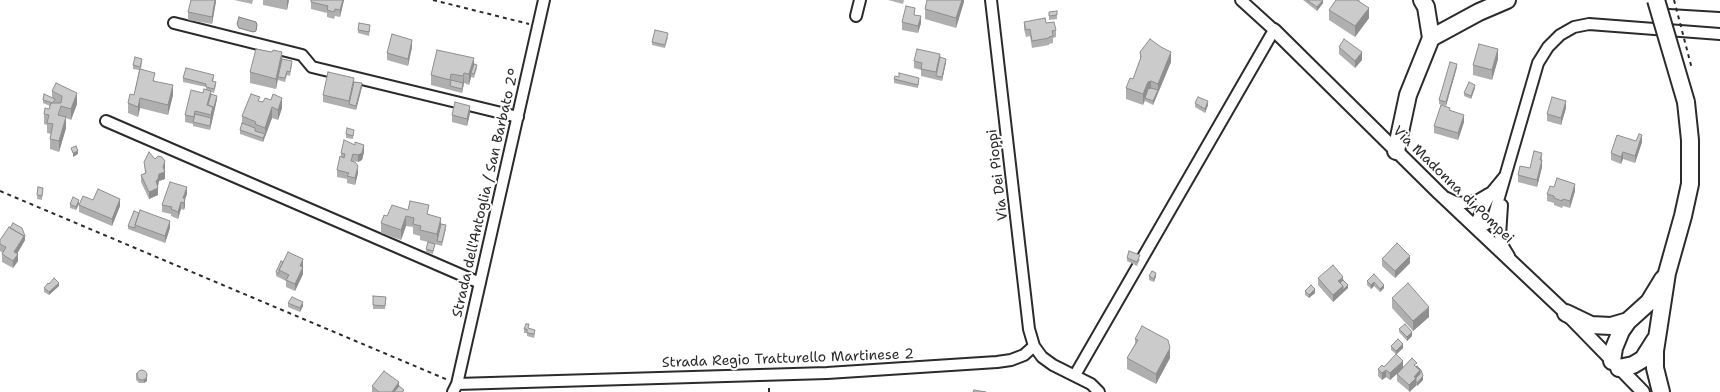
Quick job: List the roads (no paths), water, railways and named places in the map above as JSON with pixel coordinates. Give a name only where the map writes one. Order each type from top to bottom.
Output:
[{"type":"highway","points":[[1396,150],[1408,95],[1431,38],[1426,6],[1422,0]]},
{"type":"highway","points":[[1431,38],[1479,12],[1507,0]]},
{"type":"highway","points":[[1656,0],[1686,102],[1690,140],[1690,184],[1667,272],[1654,351],[1654,368],[1661,392]]},
{"type":"highway","points":[[1670,0],[1720,4]]},
{"type":"highway","points":[[1658,334],[1652,347],[1633,366],[1616,365],[1614,348],[1621,331],[1628,321],[1649,302],[1667,272]]},
{"type":"highway","points":[[1566,313],[1591,325],[1611,326],[1628,321]]},
{"type":"street","name":"Strada dell'Antoglia / San Barbato 2°","points":[[455,388],[544,0]]},
{"type":"street","points":[[856,16],[860,0]]},
{"type":"street","name":"Via Dei Pioppi","points":[[992,0],[1030,329],[1034,346]]},
{"type":"street","name":"Via Madonna di Pompei","points":[[1241,0],[1274,30],[1439,193],[1566,313],[1642,392]]},
{"type":"street","points":[[174,23],[302,55],[312,67],[518,117]]},
{"type":"street","points":[[1474,226],[1484,225],[1493,218],[1538,63],[1548,47],[1560,35],[1574,28],[1589,24],[1720,34]]},
{"type":"street","points":[[1074,375],[1274,30]]},
{"type":"street","points":[[106,121],[480,284]]},
{"type":"street","points":[[1474,226],[1491,193],[1505,176]]},
{"type":"street","points":[[1505,176],[1500,236],[1504,248],[1517,267]]},
{"type":"street","points":[[1439,193],[1455,202],[1464,203],[1478,200],[1491,193]]},
{"type":"street","points":[[1034,346],[1042,357],[1053,365],[1091,384],[1099,392]]},
{"type":"street","name":"Strada Regio Tratturello Martinese 2","points":[[455,388],[827,373],[921,367],[1012,360],[1024,355],[1034,346]]}]
